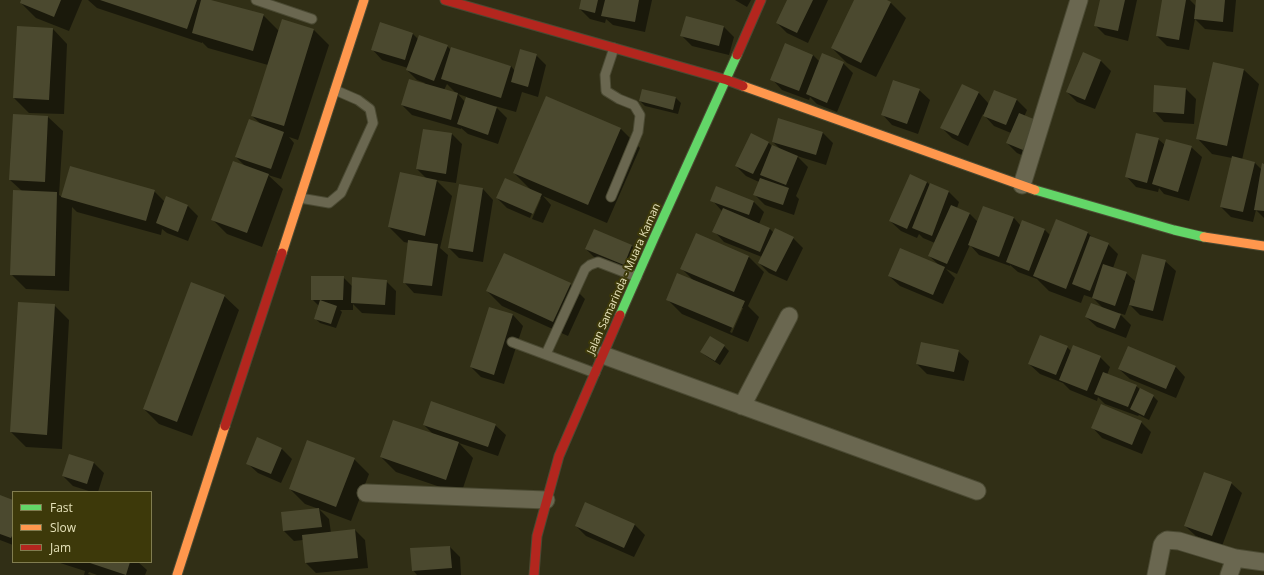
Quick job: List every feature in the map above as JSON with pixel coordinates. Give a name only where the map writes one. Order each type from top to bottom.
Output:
[{"type":"street","points":[[177,575],[364,0]]},
{"type":"street","points":[[445,0],[727,80],[1037,191],[1211,239],[1264,246]]},
{"type":"street","name":"Jalan Samarinda - Muara Kaman","points":[[534,575],[537,536],[558,456],[762,0]]},
{"type":"street","points":[[1022,185],[1079,0]]},
{"type":"street","points":[[742,406],[788,316]]},
{"type":"street","points":[[603,355],[976,491]]},
{"type":"street","points":[[366,492],[546,500]]},
{"type":"street","points":[[1156,575],[1162,545],[1167,540],[1179,541],[1235,558],[1264,562]]},
{"type":"street","points":[[1229,575],[1235,558]]},
{"type":"lane","points":[[256,0],[312,19]]},
{"type":"lane","points":[[611,197],[638,132],[640,115],[634,105],[619,99],[606,91],[605,75],[614,48]]},
{"type":"lane","points":[[300,198],[329,203],[341,193],[373,123],[370,109],[358,100],[335,90]]},
{"type":"lane","points":[[546,354],[585,269],[598,262],[637,278]]},
{"type":"lane","points":[[512,342],[595,373]]},
{"type":"building","points":[[21,0],[61,0],[54,17],[20,3]]},
{"type":"building","points":[[100,0],[197,0],[187,29]]},
{"type":"building","points":[[201,0],[211,0],[264,14],[253,51],[192,33]]},
{"type":"building","points":[[581,0],[598,0],[595,13],[579,9]]},
{"type":"building","points":[[605,0],[639,0],[635,22],[601,16]]},
{"type":"building","points":[[787,0],[813,0],[797,33],[776,23]]},
{"type":"building","points":[[854,0],[887,0],[891,2],[861,63],[831,48]]},
{"type":"building","points":[[1100,0],[1125,0],[1118,31],[1094,26]]},
{"type":"building","points":[[1162,0],[1186,0],[1179,40],[1156,36]]},
{"type":"building","points":[[1196,0],[1225,0],[1223,22],[1194,19]]},
{"type":"building","points":[[686,16],[724,26],[719,46],[680,36]]},
{"type":"building","points":[[282,19],[314,29],[284,126],[251,116]]},
{"type":"building","points":[[380,22],[413,33],[405,60],[371,50]]},
{"type":"building","points":[[17,26],[53,28],[49,100],[13,98]]},
{"type":"building","points":[[419,35],[448,45],[434,81],[406,70]]},
{"type":"building","points":[[785,43],[813,55],[799,91],[770,80]]},
{"type":"building","points":[[451,47],[511,66],[501,98],[441,79]]},
{"type":"building","points":[[520,49],[537,54],[528,87],[511,82]]},
{"type":"building","points":[[1083,52],[1101,60],[1085,100],[1066,92]]},
{"type":"building","points":[[822,53],[844,62],[827,103],[806,94]]},
{"type":"building","points":[[1213,62],[1244,69],[1227,146],[1196,139]]},
{"type":"building","points":[[409,79],[458,93],[451,120],[401,105]]},
{"type":"building","points":[[893,80],[920,89],[907,124],[881,115]]},
{"type":"building","points":[[962,84],[979,92],[958,136],[940,128]]},
{"type":"building","points":[[1154,85],[1186,88],[1184,114],[1153,112]]},
{"type":"building","points":[[642,89],[676,97],[673,110],[639,101]]},
{"type":"building","points":[[994,90],[1017,99],[1006,125],[983,116]]},
{"type":"building","points":[[546,96],[621,128],[588,205],[513,173]]},
{"type":"building","points":[[466,97],[497,107],[488,135],[457,124]]},
{"type":"building","points":[[1019,113],[1036,120],[1023,150],[1006,143]]},
{"type":"building","points":[[13,114],[48,116],[45,182],[9,180]]},
{"type":"building","points":[[778,118],[823,132],[816,155],[772,142]]},
{"type":"building","points":[[249,119],[284,132],[271,169],[235,157]]},
{"type":"building","points":[[423,129],[452,133],[446,174],[416,169]]},
{"type":"building","points":[[751,133],[769,142],[753,174],[735,166]]},
{"type":"building","points":[[1136,133],[1159,138],[1147,183],[1125,177]]},
{"type":"building","points":[[1166,139],[1192,146],[1178,192],[1152,184]]},
{"type":"building","points":[[772,145],[798,156],[786,185],[760,175]]},
{"type":"building","points":[[1232,156],[1255,162],[1243,212],[1220,207]]},
{"type":"building","points":[[233,161],[269,174],[247,233],[211,220]]},
{"type":"building","points":[[1262,163],[1264,164],[1264,211],[1254,210]]},
{"type":"building","points":[[70,166],[155,190],[146,221],[61,197]]},
{"type":"building","points":[[400,172],[437,180],[425,236],[388,227]]},
{"type":"building","points":[[910,174],[927,182],[907,229],[889,221]]},
{"type":"building","points":[[505,178],[542,194],[533,214],[496,198]]},
{"type":"building","points":[[760,178],[789,188],[783,205],[753,195]]},
{"type":"building","points":[[930,183],[949,191],[932,236],[912,228]]},
{"type":"building","points":[[459,184],[483,188],[473,252],[448,248]]},
{"type":"building","points":[[716,186],[754,201],[749,215],[710,201]]},
{"type":"building","points":[[13,190],[57,192],[55,276],[10,275]]},
{"type":"building","points":[[166,196],[188,205],[178,232],[156,223]]},
{"type":"building","points":[[951,205],[970,213],[947,264],[928,256]]},
{"type":"building","points":[[983,206],[1014,217],[999,257],[968,245]]},
{"type":"building","points":[[723,208],[770,228],[760,252],[712,232]]},
{"type":"building","points":[[1056,219],[1088,232],[1066,289],[1033,276]]},
{"type":"building","points":[[1022,220],[1045,229],[1029,271],[1006,262]]},
{"type":"building","points":[[775,228],[794,237],[776,272],[758,263]]},
{"type":"building","points":[[594,229],[632,245],[624,265],[585,249]]},
{"type":"building","points":[[696,233],[749,256],[734,292],[680,269]]},
{"type":"building","points":[[1090,236],[1109,243],[1090,291],[1072,284]]},
{"type":"building","points":[[408,240],[438,244],[432,286],[403,283]]},
{"type":"building","points":[[900,248],[945,267],[933,295],[888,276]]},
{"type":"building","points":[[504,253],[571,283],[553,322],[486,291]]},
{"type":"building","points":[[1142,254],[1166,260],[1153,311],[1129,305]]},
{"type":"building","points":[[1103,264],[1127,272],[1115,306],[1092,298]]},
{"type":"building","points":[[677,273],[745,301],[733,328],[666,300]]},
{"type":"building","points":[[311,276],[344,276],[343,300],[311,300]]},
{"type":"building","points":[[352,277],[387,280],[385,305],[351,303]]},
{"type":"building","points":[[191,282],[225,295],[177,422],[143,409]]},
{"type":"building","points":[[320,300],[337,306],[331,324],[314,319]]},
{"type":"building","points":[[18,302],[55,304],[47,435],[10,432]]},
{"type":"building","points":[[1091,303],[1121,314],[1115,329],[1085,317]]},
{"type":"building","points":[[489,307],[513,314],[494,375],[470,367]]},
{"type":"building","points":[[1040,335],[1068,346],[1056,375],[1028,364]]},
{"type":"building","points":[[710,336],[725,345],[715,361],[700,352]]},
{"type":"building","points":[[921,342],[959,350],[954,372],[916,364]]},
{"type":"building","points":[[1073,345],[1101,356],[1087,391],[1059,380]]},
{"type":"building","points":[[1128,346],[1176,366],[1166,389],[1118,369]]},
{"type":"building","points":[[1103,372],[1137,385],[1128,407],[1094,394]]},
{"type":"building","points":[[1140,388],[1154,395],[1144,416],[1130,409]]},
{"type":"building","points":[[431,401],[496,424],[488,447],[423,425]]},
{"type":"building","points":[[1101,404],[1142,421],[1132,445],[1091,428]]},
{"type":"building","points":[[393,420],[459,442],[446,480],[380,457]]},
{"type":"building","points":[[257,437],[282,448],[271,474],[246,464]]},
{"type":"building","points":[[307,440],[355,458],[336,507],[289,489]]},
{"type":"building","points":[[69,454],[94,462],[87,484],[62,476]]},
{"type":"building","points":[[1204,472],[1232,482],[1212,536],[1184,526]]},
{"type":"building","points":[[0,495],[12,500],[12,536],[11,538],[0,534]]},
{"type":"building","points":[[585,502],[635,524],[624,548],[575,526]]},
{"type":"building","points":[[319,508],[322,527],[283,531],[281,512]]},
{"type":"building","points":[[355,529],[358,558],[305,563],[302,535]]},
{"type":"building","points":[[450,546],[452,568],[412,571],[410,548]]},
{"type":"building","points":[[90,563],[130,563],[126,575]]},
{"type":"traffic: fast","points":[[620,315],[737,55]]},
{"type":"traffic: fast","points":[[1035,190],[1174,230],[1204,237]]},
{"type":"traffic: slow","points":[[282,253],[364,0]]},
{"type":"traffic: slow","points":[[743,86],[1035,190]]},
{"type":"traffic: slow","points":[[1204,237],[1264,246]]},
{"type":"traffic: slow","points":[[177,575],[225,426]]},
{"type":"traffic: jam","points":[[445,0],[727,80],[743,86]]},
{"type":"traffic: jam","points":[[737,55],[761,0]]},
{"type":"traffic: jam","points":[[225,426],[282,253]]},
{"type":"traffic: jam","points":[[534,575],[537,536],[559,456],[620,315]]}]
